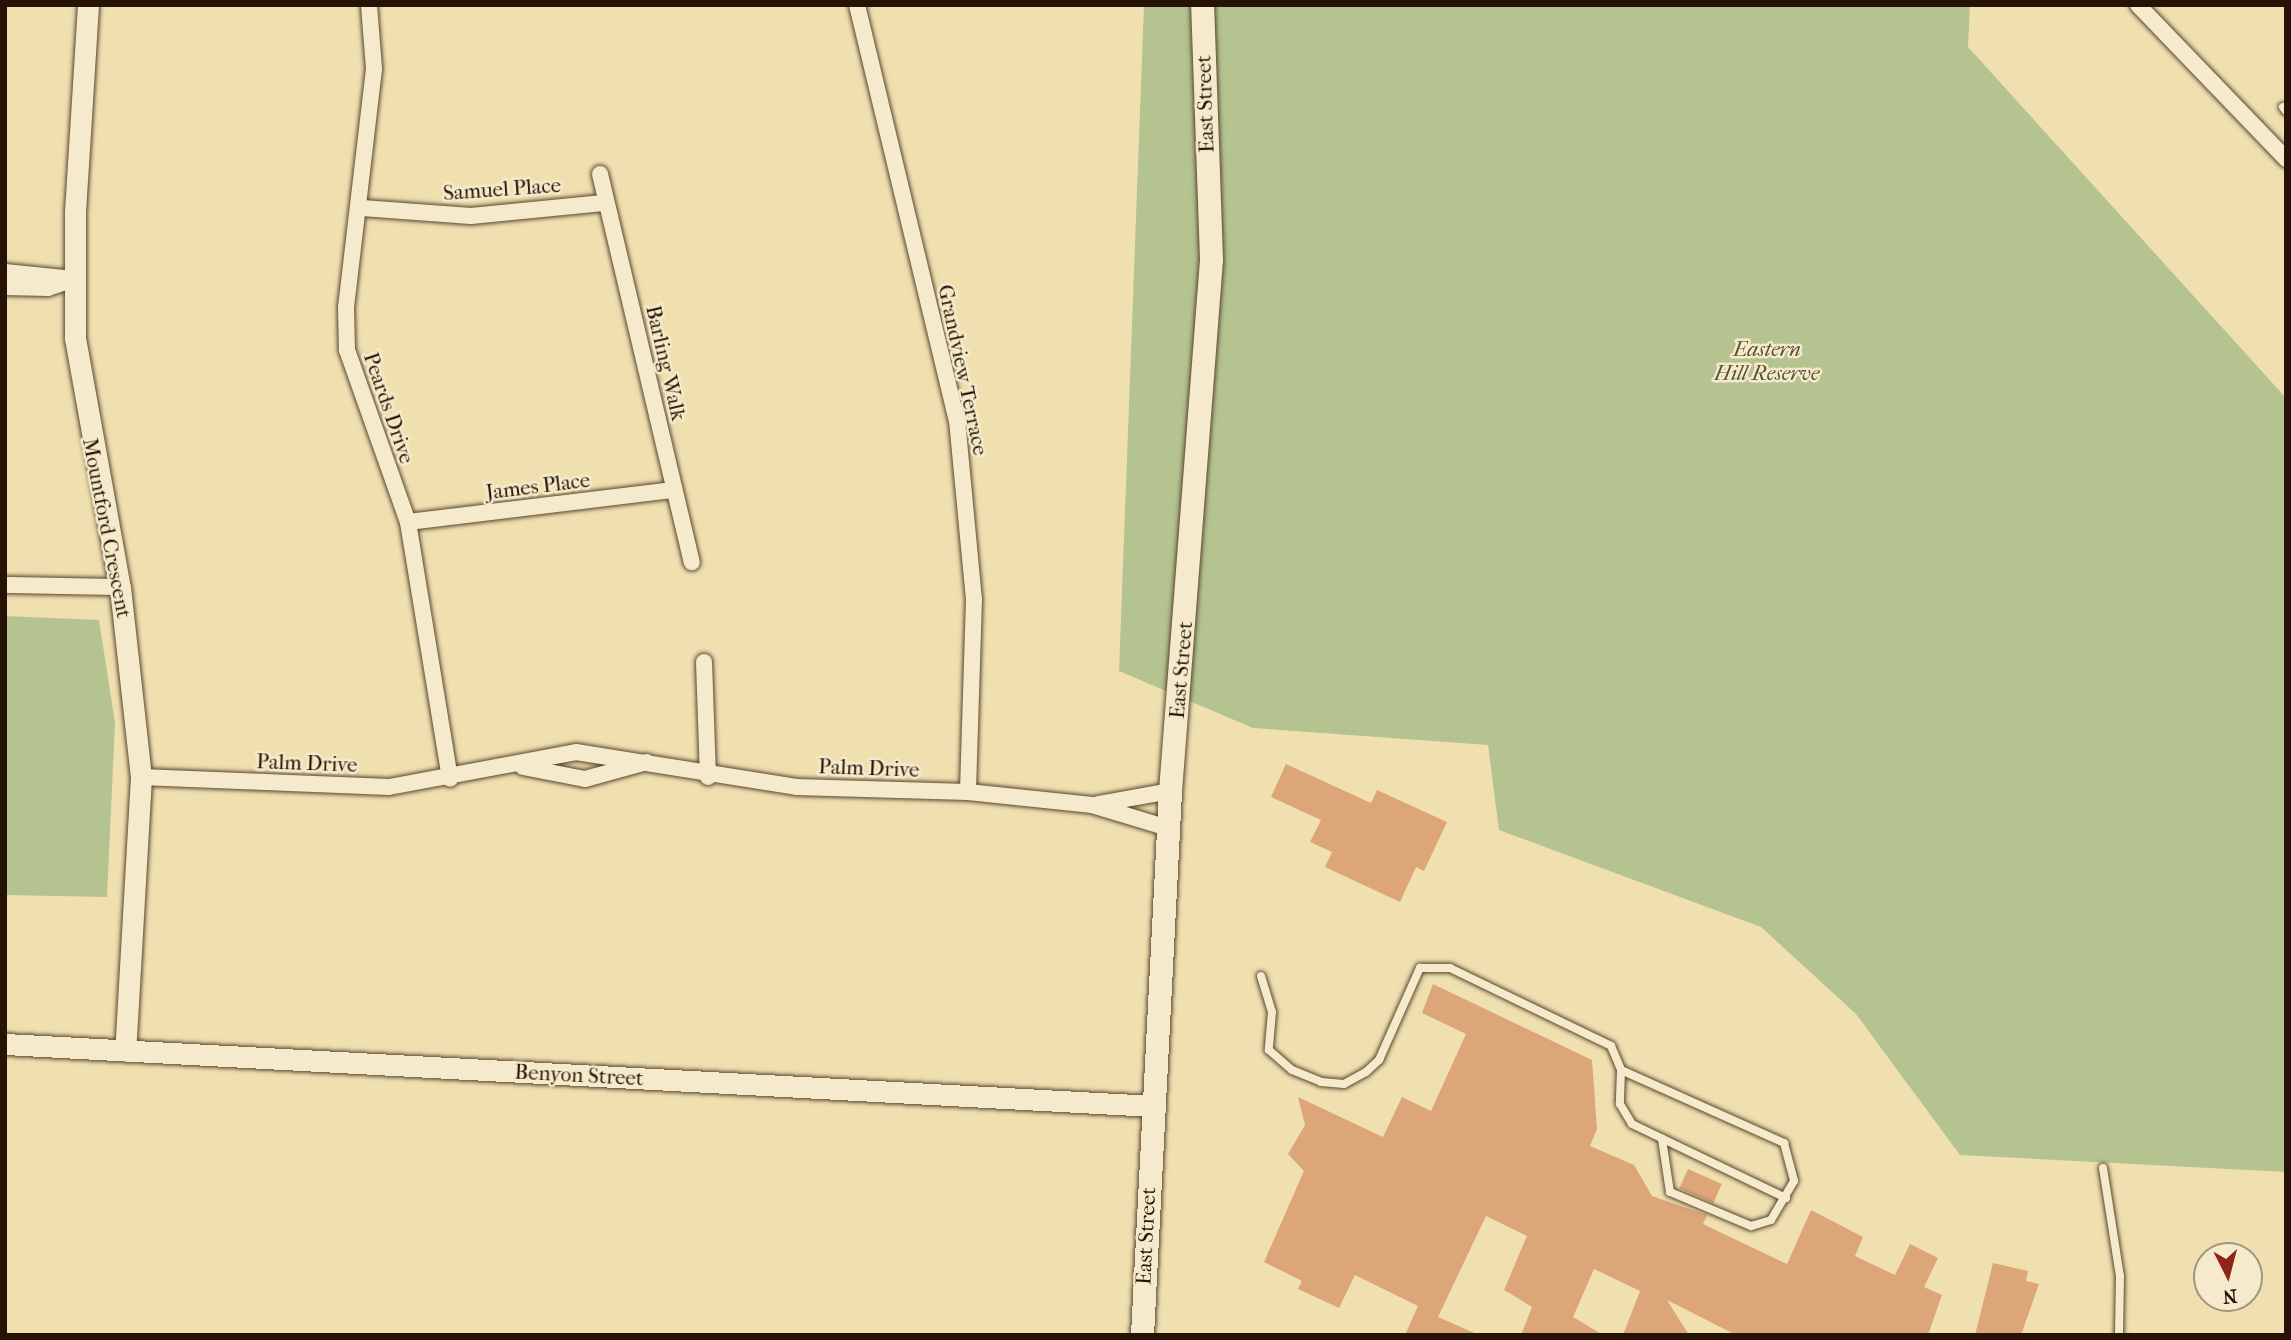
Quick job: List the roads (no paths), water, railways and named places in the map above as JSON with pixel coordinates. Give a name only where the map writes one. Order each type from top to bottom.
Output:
[{"type":"main road","name":"East Street","points":[[1142,1335],[1170,791],[1211,259],[1202,5]]},
{"type":"street","name":"Mountford Crescent","points":[[88,5],[74,279],[89,442],[120,587],[141,777],[125,1051]]},
{"type":"street","name":"Peards Drive","points":[[369,5],[374,69],[362,208],[346,307],[347,350],[408,522],[450,779]]},
{"type":"street","name":"Grandview Terrace","points":[[858,5],[957,420],[974,599],[968,792]]},
{"type":"street","points":[[2138,5],[2170,33],[2286,159]]},
{"type":"street","points":[[2156,5],[2170,33]]},
{"type":"street","name":"Barling Walk","points":[[600,174],[603,203],[692,562]]},
{"type":"street","name":"Samuel Place","points":[[362,208],[471,216],[603,203]]},
{"type":"street","points":[[5,272],[74,279]]},
{"type":"street","points":[[5,288],[48,288],[74,279]]},
{"type":"street","name":"James Place","points":[[408,522],[674,489]]},
{"type":"street","points":[[5,585],[120,587]]},
{"type":"street","points":[[704,662],[708,778]]},
{"type":"street","name":"Palm Drive","points":[[141,777],[389,787],[450,779],[576,752],[647,761],[708,778],[968,792],[1092,805],[1168,828]]},
{"type":"street","name":"Palm Drive","points":[[510,766],[585,779],[647,761]]},
{"type":"street","name":"Palm Drive","points":[[1092,805],[1170,791]]},
{"type":"street","name":"Benyon Street","points":[[5,1044],[1152,1106]]},
{"type":"lane","points":[[1261,976],[1272,1012],[1269,1050],[1321,1083],[1344,1084],[1379,1060],[1420,968],[1450,968],[1611,1046],[1621,1070],[1624,1116],[1662,1139],[1786,1198]]},
{"type":"lane","points":[[1621,1070],[1784,1143],[1795,1171],[1786,1198],[1771,1220],[1751,1226],[1670,1192],[1662,1139]]},
{"type":"lane","points":[[2103,1168],[2120,1276],[2119,1335]]},
{"type":"park label","name":"Eastern Hill Reserve","points":[[1767,361]]}]
